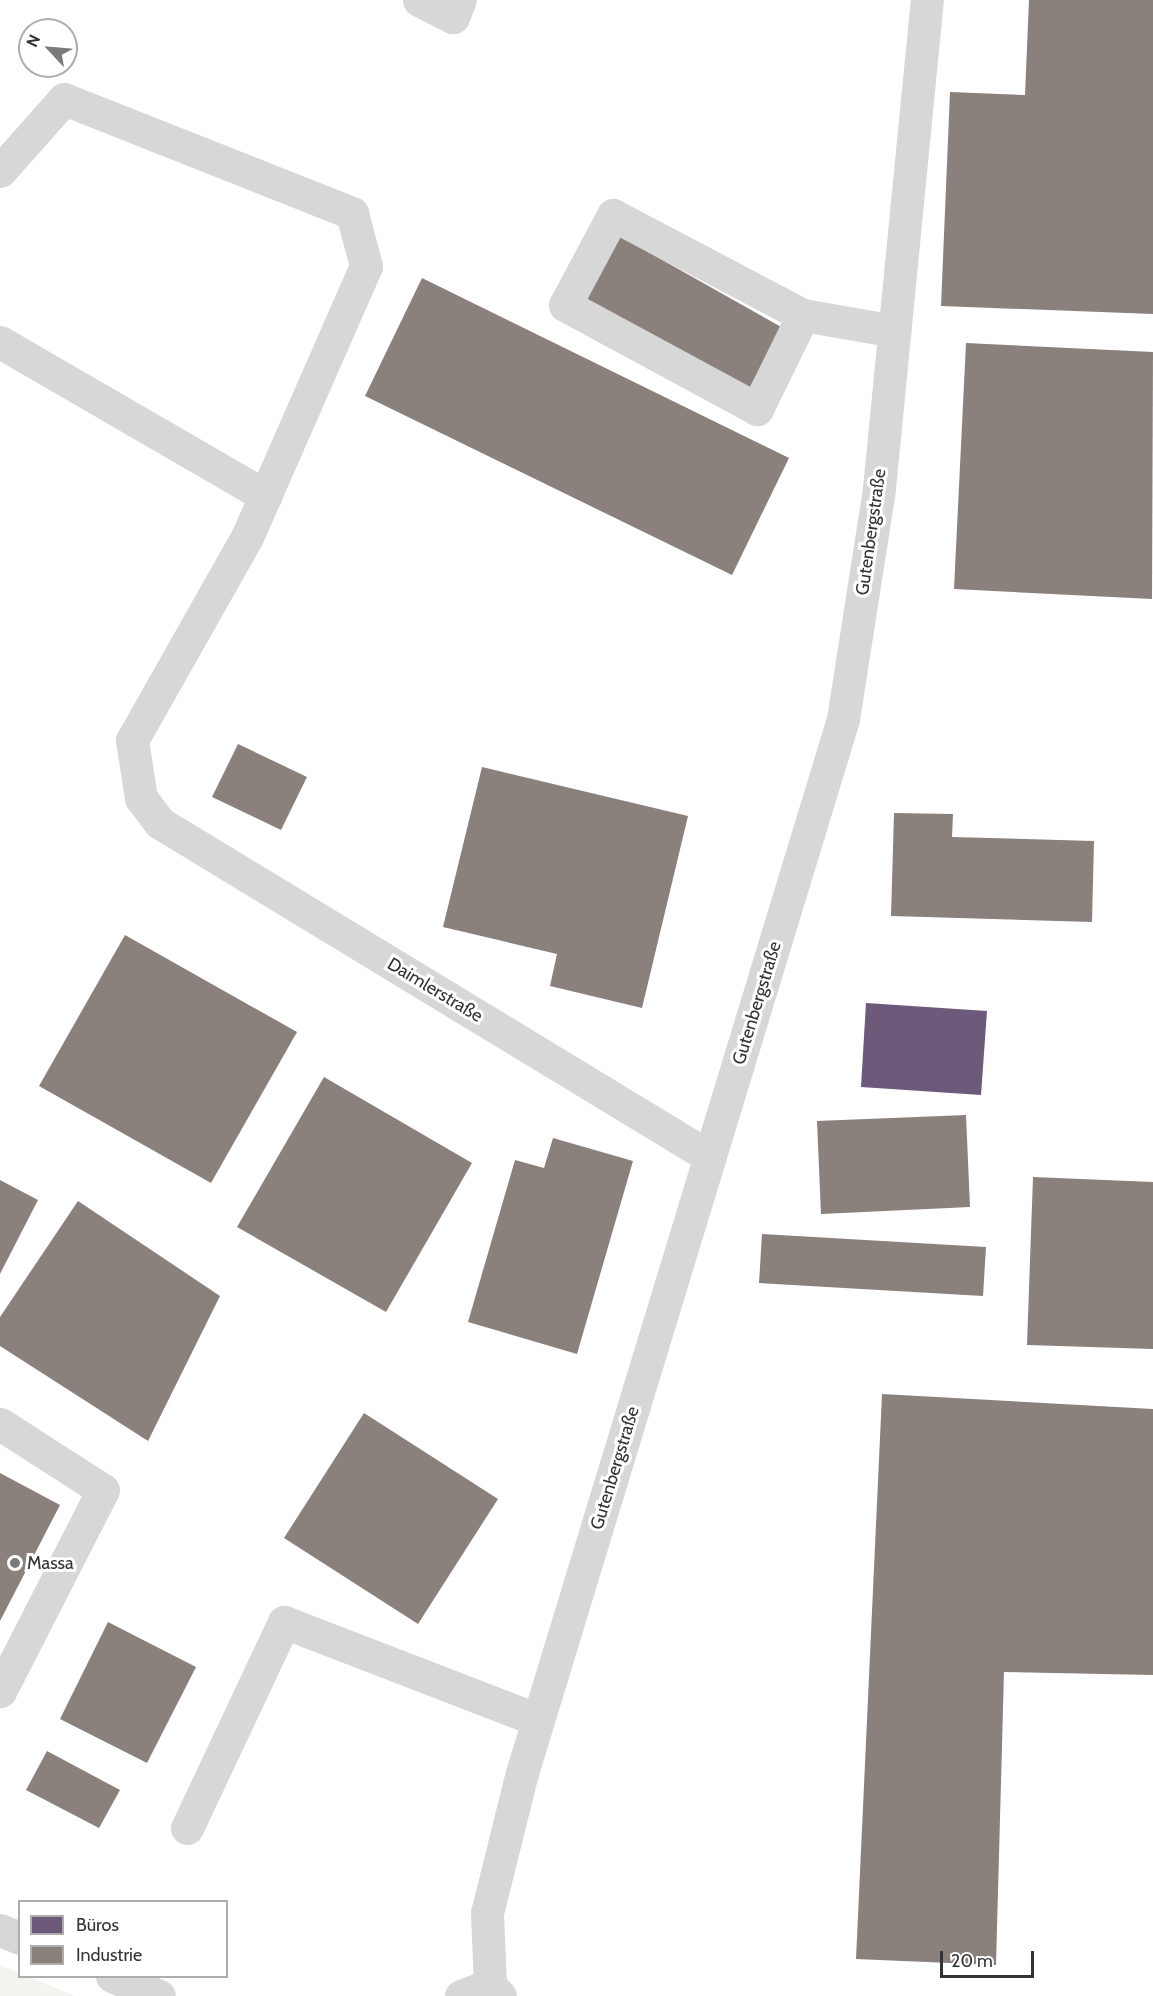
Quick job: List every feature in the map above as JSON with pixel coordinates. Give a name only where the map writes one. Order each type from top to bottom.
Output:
[{"type":"street","points":[[419,0],[453,17],[460,0]]},
{"type":"street","name":"Gutenbergstraße","points":[[484,1992],[487,1913],[538,1720],[843,719],[879,488],[927,0]]},
{"type":"street","points":[[0,171],[64,99],[352,213],[366,266],[266,496],[0,342]]},
{"type":"street","points":[[803,315],[757,409],[565,305],[613,215],[803,315],[895,331]]},
{"type":"street","name":"Daimlerstraße","points":[[266,496],[247,537],[132,740],[141,798],[160,823],[710,1157]]},
{"type":"street","points":[[0,1424],[103,1490],[0,1691]]},
{"type":"street","points":[[187,1828],[284,1622],[538,1720]]},
{"type":"street","points":[[0,1930],[18,1937]]},
{"type":"street","points":[[114,1978],[159,1996]]},
{"type":"shaded area","points":[[0,1965],[18,1973],[18,1978],[31,1978],[76,1996],[0,1996]]},
{"type":"building: Büros","points":[[866,1003],[987,1011],[981,1095],[861,1087]]},
{"type":"building: Industrie","points":[[1029,0],[1153,0],[1153,314],[941,306],[950,92],[1025,95]]},
{"type":"building: Industrie","points":[[618,235],[783,328],[746,394],[581,301]]},
{"type":"building: Industrie","points":[[422,278],[789,458],[732,575],[365,396]]},
{"type":"building: Industrie","points":[[966,343],[1153,352],[1152,599],[954,589]]},
{"type":"building: Industrie","points":[[238,744],[307,777],[281,830],[212,797]]},
{"type":"building: Industrie","points":[[482,767],[688,816],[642,1008],[550,986],[557,954],[443,927]]},
{"type":"building: Industrie","points":[[894,813],[953,814],[952,837],[1094,841],[1092,922],[891,916]]},
{"type":"building: Industrie","points":[[125,935],[297,1032],[211,1183],[39,1086]]},
{"type":"building: Industrie","points":[[324,1077],[472,1163],[386,1312],[237,1227]]},
{"type":"building: Industrie","points":[[966,1115],[970,1207],[821,1214],[817,1121]]},
{"type":"building: Industrie","points":[[553,1138],[633,1161],[577,1354],[468,1322],[515,1160],[544,1168]]},
{"type":"building: Industrie","points":[[1033,1177],[1153,1182],[1153,1349],[1027,1345]]},
{"type":"building: Industrie","points":[[0,1180],[38,1200],[0,1274]]},
{"type":"building: Industrie","points":[[78,1201],[220,1296],[148,1441],[0,1346],[0,1317]]},
{"type":"building: Industrie","points":[[762,1234],[986,1247],[983,1296],[759,1283]]},
{"type":"building: Industrie","points":[[882,1394],[1153,1409],[1153,1675],[1004,1672],[996,1965],[856,1959]]},
{"type":"building: Industrie","points":[[364,1413],[498,1499],[418,1624],[284,1538]]},
{"type":"building: Industrie","name":"Massa","points":[[0,1473],[60,1505],[0,1621]]},
{"type":"building: Industrie","points":[[108,1622],[196,1667],[147,1763],[60,1719]]},
{"type":"building: Industrie","points":[[47,1751],[120,1790],[99,1828],[26,1790]]},
{"type":"place","name":"Massa","points":[[15,1563]]}]
